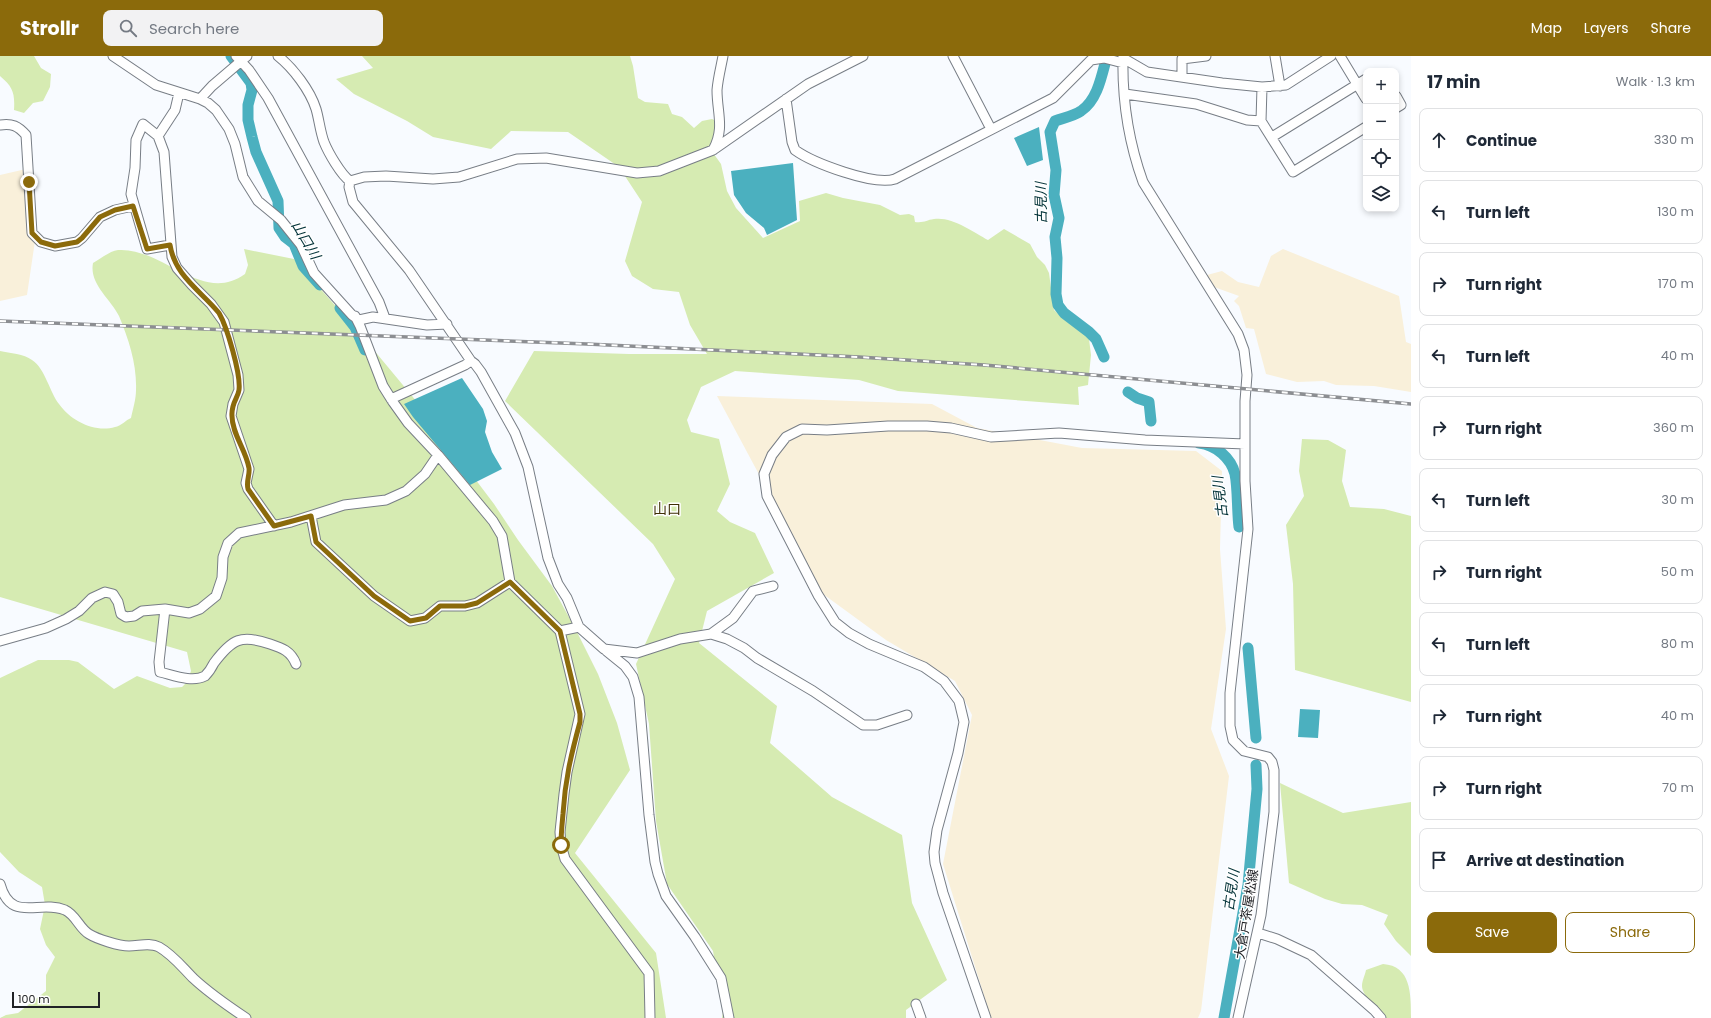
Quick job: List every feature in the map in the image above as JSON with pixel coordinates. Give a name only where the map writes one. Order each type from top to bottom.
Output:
[{"type":"street","points":[[278,56],[287,64],[300,80],[316,107],[324,143],[342,174],[350,181]]},
{"type":"street","points":[[714,150],[721,131],[717,90],[723,56]]},
{"type":"street","points":[[350,181],[364,177],[379,176],[433,180],[459,177],[517,159],[546,158],[637,173],[659,171],[714,150],[808,84],[863,56]]},
{"type":"street","points":[[953,56],[991,129]]},
{"type":"street","points":[[1182,76],[1182,59],[1206,56]]},
{"type":"street","points":[[1275,56],[1280,86]]},
{"type":"street","points":[[786,99],[792,142],[795,150],[821,163],[857,176],[877,181],[894,179],[1053,98],[1088,63],[1095,59],[1123,59],[1147,72],[1222,83],[1262,87],[1286,85],[1331,56]]},
{"type":"street","points":[[1340,56],[1363,94]]},
{"type":"street","points":[[116,57],[156,86],[200,99],[208,103],[216,110],[230,129],[243,177],[258,201],[278,218],[301,245],[314,273],[352,315],[359,320],[373,317],[428,325],[447,324]]},
{"type":"street","points":[[200,99],[241,58],[268,98],[379,302],[384,318]]},
{"type":"street","name":"大倉戸茶屋松線","points":[[1123,59],[1125,94],[1136,162],[1143,182],[1241,340],[1244,350],[1247,375],[1245,401],[1245,444],[1248,530],[1231,686],[1230,726],[1233,740],[1244,751],[1268,757],[1272,762],[1274,770],[1274,812],[1258,933],[1238,1018]]},
{"type":"street","points":[[1272,137],[1363,81]]},
{"type":"street","points":[[1262,87],[1261,121],[1293,172],[1363,129]]},
{"type":"street","points":[[158,136],[175,110],[179,93]]},
{"type":"street","points":[[1125,94],[1196,104],[1247,120],[1261,121]]},
{"type":"street","points":[[0,125],[12,124],[26,135],[32,233],[41,242],[55,246],[77,242],[100,217],[115,210],[133,206]]},
{"type":"street","points":[[170,245],[147,249],[133,206],[131,194],[135,168],[136,140],[143,124],[158,136],[164,152],[172,257],[177,268],[211,304],[224,322],[238,375],[239,390],[233,404],[232,416],[249,470],[246,483],[248,489],[274,526]]},
{"type":"street","points":[[350,181],[349,187],[353,202],[409,270],[471,360],[481,372],[516,433],[528,467],[548,558],[558,584],[567,598],[579,626],[625,666],[633,677],[639,697],[654,862],[666,896],[721,978],[729,1018]]},
{"type":"street","points":[[355,316],[383,386],[391,399],[408,423],[438,455],[484,509],[502,536],[510,582],[560,631],[580,714],[580,722],[567,772],[560,832],[561,845],[565,859],[649,974],[650,1018]]},
{"type":"street","points":[[391,399],[465,365],[471,360]]},
{"type":"street","points":[[986,1018],[943,893],[935,863],[934,852],[964,722],[959,701],[944,681],[924,667],[869,644],[849,633],[835,622],[818,595],[767,496],[764,474],[772,455],[786,437],[802,429],[816,428],[826,430],[888,426],[927,426],[951,428],[990,437],[1060,433],[1145,440],[1245,444]]},
{"type":"street","points":[[0,641],[46,628],[66,619],[79,611],[92,598],[105,592],[113,594],[118,602],[121,614],[126,617],[134,616],[142,611],[165,609],[189,613],[200,609],[216,596],[222,578],[223,557],[228,543],[239,533],[274,526],[344,505],[386,500],[406,491],[425,474],[438,455]]},
{"type":"street","points":[[311,516],[316,542],[374,596],[410,621],[426,618],[440,606],[465,606],[477,603],[510,582]]},
{"type":"street","points":[[711,634],[733,618],[753,591],[773,586]]},
{"type":"street","points":[[165,609],[159,662],[160,672],[180,677],[194,678],[206,675],[224,649],[235,641],[246,638],[281,648],[293,656],[296,664]]},
{"type":"street","points":[[560,631],[579,626]]},
{"type":"street","points":[[604,649],[637,653],[680,639],[711,634],[727,639],[744,648],[757,658],[813,691],[863,725],[877,725],[907,715]]},
{"type":"street","points":[[0,884],[2,893],[8,901],[17,907],[25,909],[57,907],[68,911],[89,935],[128,946],[150,944],[158,946],[216,998],[246,1018]]},
{"type":"street","points":[[1258,933],[1277,939],[1311,955],[1369,1006],[1380,1018]]},
{"type":"street","points":[[916,1004],[921,1018]]},
{"type":"shaded area","points":[[26,169],[35,241],[27,295],[0,301],[0,175]]},
{"type":"shaded area","points":[[1283,249],[1399,296],[1406,342],[1411,344],[1411,392],[1374,386],[1336,385],[1324,381],[1297,382],[1266,374],[1254,329],[1246,328],[1239,306],[1234,301],[1239,296],[1214,287],[1207,275],[1222,271],[1238,282],[1259,287],[1271,256]]},
{"type":"shaded area","points":[[717,396],[932,404],[977,428],[1082,448],[1196,451],[1222,471],[1220,549],[1226,629],[1211,729],[1229,776],[1201,1011],[1198,1018],[991,1018],[943,864],[972,715],[955,681],[886,640],[823,594]]},
{"type":"green space","points":[[0,56],[34,56],[41,68],[51,74],[50,87],[43,101],[33,103],[24,113],[14,110],[12,91],[8,84],[0,76]]},
{"type":"green space","points":[[362,56],[630,56],[638,98],[645,102],[668,104],[672,114],[682,117],[694,128],[702,121],[712,119],[718,122],[711,150],[721,164],[727,191],[736,208],[763,238],[800,221],[799,201],[826,193],[880,205],[900,215],[909,214],[914,216],[915,222],[941,219],[955,222],[988,240],[1004,229],[1030,244],[1037,257],[1045,265],[1049,273],[1054,310],[1066,321],[1084,332],[1089,339],[1091,355],[1088,385],[1078,387],[1079,405],[898,391],[859,380],[735,371],[701,387],[687,420],[691,432],[719,439],[730,484],[717,511],[730,522],[755,533],[774,573],[707,611],[699,643],[777,706],[770,743],[832,797],[902,835],[912,903],[947,980],[906,1010],[906,1018],[722,1018],[723,1012],[713,951],[667,884],[656,821],[649,724],[636,664],[675,579],[653,544],[505,401],[534,351],[629,354],[707,354],[690,325],[679,292],[653,289],[632,276],[625,261],[642,202],[619,167],[568,132],[511,131],[491,149],[433,137],[407,121],[354,94],[336,79],[373,68]]},
{"type":"green space","points":[[244,249],[294,259],[363,337],[417,402],[494,504],[552,586],[598,674],[617,723],[630,770],[575,853],[656,953],[666,1018],[0,1018],[6,1015],[18,1013],[46,991],[46,975],[55,957],[46,945],[40,929],[45,905],[42,887],[19,872],[0,852],[0,678],[38,660],[69,660],[78,662],[114,689],[137,676],[170,688],[182,687],[187,682],[191,671],[187,652],[0,597],[0,351],[25,356],[37,364],[59,404],[70,416],[92,427],[107,428],[117,426],[131,418],[136,393],[135,371],[132,353],[123,325],[115,309],[101,291],[94,278],[93,263],[108,253],[118,250],[135,251],[198,279],[213,283],[229,282],[245,274],[248,265]]},
{"type":"green space","points":[[1302,439],[1328,440],[1346,450],[1342,481],[1350,507],[1384,509],[1411,516],[1411,702],[1295,670],[1293,584],[1286,525],[1304,496],[1299,471]]},
{"type":"green space","points":[[1280,783],[1343,813],[1411,802],[1411,956],[1396,941],[1384,924],[1388,915],[1362,905],[1342,904],[1325,899],[1289,883]]},
{"type":"green space","points":[[1383,964],[1392,966],[1399,970],[1408,982],[1411,999],[1411,1018],[1385,1018],[1365,994],[1362,982],[1366,970]]},
{"type":"water","points":[[1039,127],[1043,160],[1027,166],[1014,138]]},
{"type":"water","points":[[793,163],[797,220],[767,235],[764,228],[746,213],[734,195],[731,171]]},
{"type":"water","points":[[462,378],[483,409],[487,421],[485,432],[492,452],[502,469],[470,485],[413,417],[404,404]]},
{"type":"water","points":[[1300,709],[1320,710],[1318,738],[1298,737]]},
{"type":"waterway","name":"山口川","points":[[231,56],[251,83],[252,90],[248,105],[248,120],[256,152],[278,201],[279,228],[285,237],[294,244],[303,266],[320,285]]},
{"type":"waterway","name":"古見川","points":[[1104,357],[1096,339],[1064,313],[1058,305],[1056,294],[1057,258],[1055,237],[1059,218],[1054,195],[1056,170],[1050,132],[1055,121],[1078,113],[1092,100],[1101,78],[1107,56]]},
{"type":"waterway","name":"山口川","points":[[340,308],[355,327],[365,350]]},
{"type":"waterway","name":"古見川","points":[[1128,392],[1137,398],[1149,402],[1151,421]]},
{"type":"waterway","name":"古見川","points":[[1199,443],[1217,449],[1222,453],[1233,468],[1237,486],[1239,527]]},
{"type":"waterway","name":"古見川","points":[[1248,648],[1256,738]]},
{"type":"waterway","name":"古見川","points":[[1224,1018],[1248,885],[1257,789],[1256,765]]},
{"type":"railway","points":[[0,321],[587,344],[859,357],[984,365],[1411,404]]},
{"type":"district","name":"山口","points":[[667,509]]},
{"type":"route","points":[[29,182],[32,233],[41,242],[55,246],[77,242],[100,217],[115,210],[133,206],[147,249],[170,245],[172,257],[177,268],[219,313],[224,322],[228,335],[238,375],[239,390],[233,404],[232,416],[249,470],[246,483],[248,489],[274,526],[311,516],[316,542],[374,596],[410,621],[426,618],[440,606],[465,606],[477,603],[510,582],[560,631],[580,714],[580,722],[567,772],[560,832],[561,845]]}]
